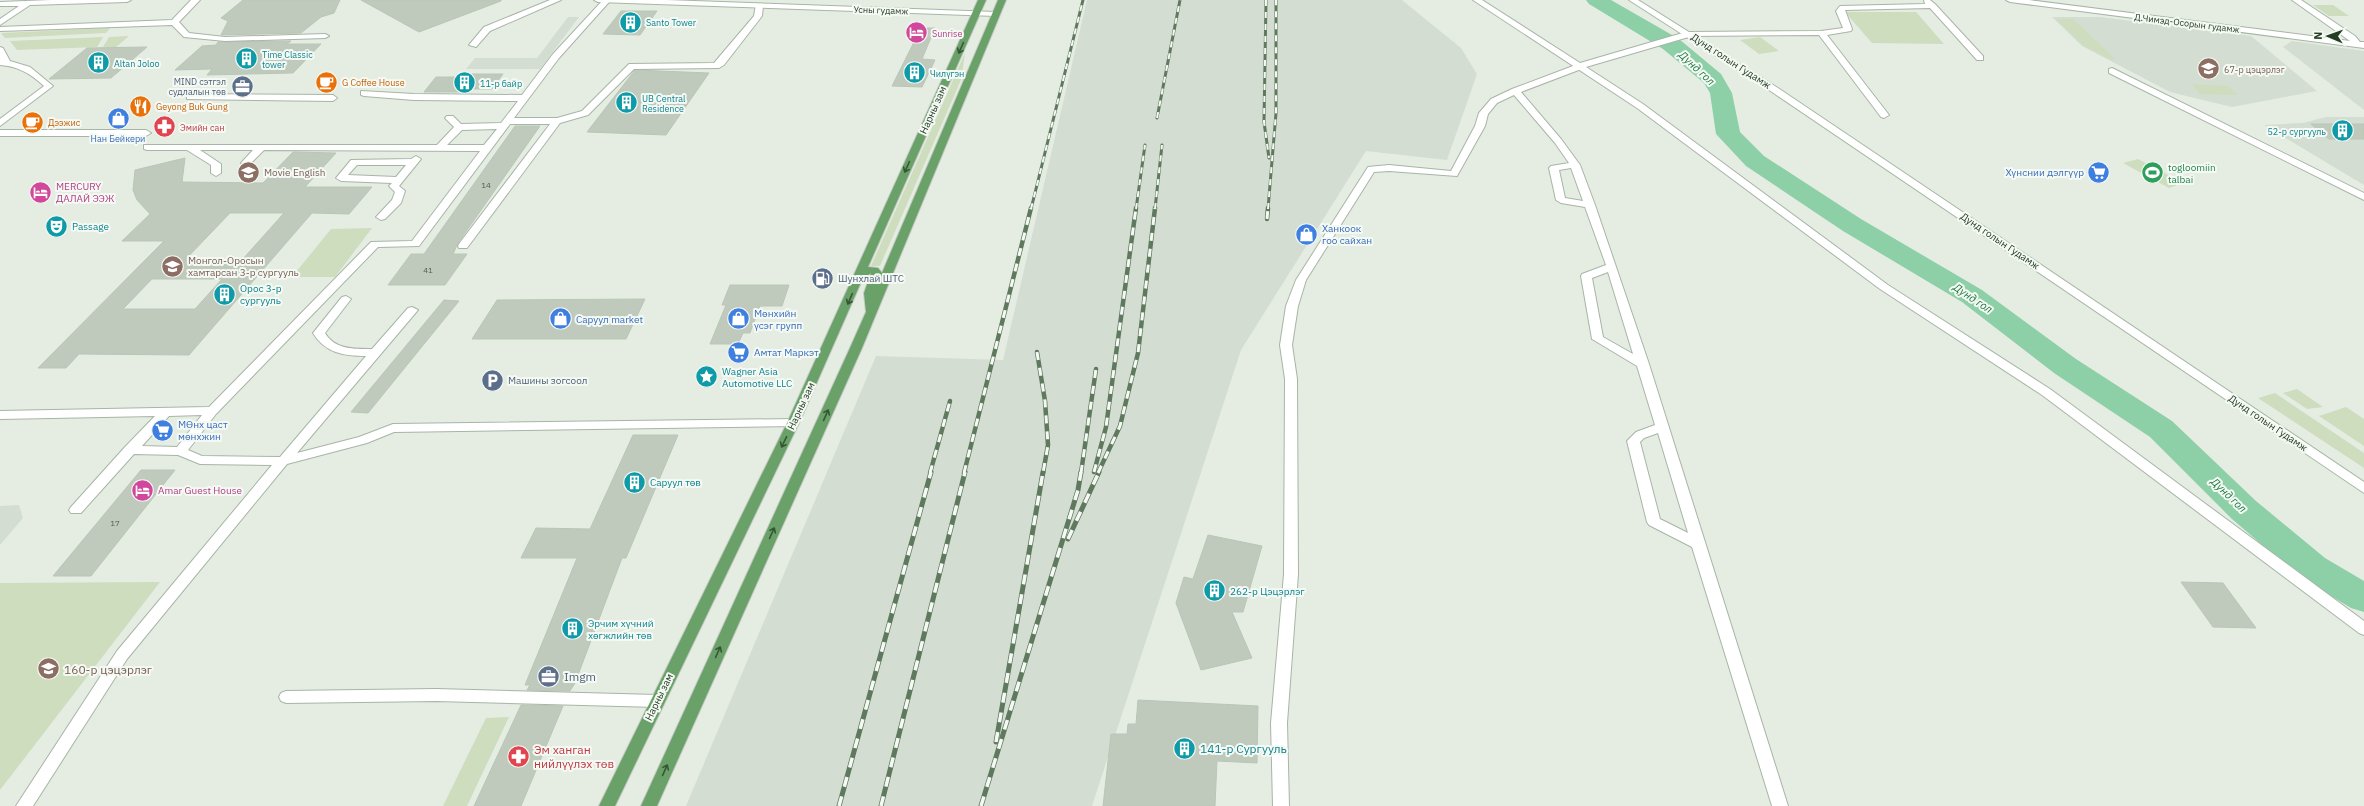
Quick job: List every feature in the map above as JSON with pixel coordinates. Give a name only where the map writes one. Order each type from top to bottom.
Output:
[{"type":"main road","name":"Нарны зам","points":[[607,806],[657,700],[793,423],[982,0]]},
{"type":"main road","name":"Нарны зам","points":[[649,806],[870,313],[1002,0]]},
{"type":"main road","points":[[858,278],[869,270],[874,270],[877,273],[869,293],[870,313]]},
{"type":"street","points":[[0,4],[127,0]]},
{"type":"street","points":[[0,28],[174,22],[196,0]]},
{"type":"street","points":[[473,45],[487,29],[557,0]]},
{"type":"street","points":[[1477,0],[1581,66],[1643,108],[1884,286],[2046,392],[2364,629]]},
{"type":"street","name":"Дунд голын Гудамж","points":[[1633,0],[1782,94],[2364,488]]},
{"type":"street","name":"Д.Чимэд-Осорын гудамж","points":[[2010,0],[2361,45]]},
{"type":"street","points":[[2296,0],[2361,45]]},
{"type":"street","points":[[180,451],[212,411],[375,244],[415,244],[556,56],[602,1]]},
{"type":"street","name":"Усны гудамж","points":[[602,1],[996,14]]},
{"type":"street","points":[[0,23],[31,2]]},
{"type":"street","points":[[1281,806],[1278,723],[1291,566],[1291,379],[1286,345],[1292,306],[1301,280],[1371,169],[1389,168],[1454,174],[1480,126],[1484,113],[1494,101],[1515,91],[1581,66],[1689,34],[1821,33],[1848,29],[1840,11],[1843,8],[1929,3],[1980,58]]},
{"type":"street","points":[[440,147],[459,127],[557,121],[585,113],[594,106],[626,70],[632,66],[709,68],[716,66],[721,63],[758,16],[759,6]]},
{"type":"street","points":[[174,22],[187,35],[225,39],[325,36]]},
{"type":"street","points":[[1821,33],[1884,115]]},
{"type":"street","points":[[0,50],[3,62],[31,70],[49,86],[0,123]]},
{"type":"street","points":[[2112,71],[2364,197]]},
{"type":"street","points":[[1515,91],[1558,141],[1575,165],[1590,205],[1612,267],[1780,806]]},
{"type":"street","points":[[364,93],[414,97],[524,98]]},
{"type":"street","points":[[190,97],[333,98]]},
{"type":"street","points":[[450,118],[459,127]]},
{"type":"street","points":[[464,246],[557,121]]},
{"type":"street","points":[[0,133],[146,133]]},
{"type":"street","points":[[146,147],[486,148]]},
{"type":"street","points":[[189,147],[216,164],[216,174]]},
{"type":"street","points":[[246,163],[262,147]]},
{"type":"street","points":[[381,217],[396,201],[400,191],[394,186],[397,180],[413,162],[429,148]]},
{"type":"street","points":[[397,180],[341,178],[354,162],[413,162]]},
{"type":"street","points":[[1575,165],[1554,168],[1562,200],[1590,205]]},
{"type":"street","points":[[1612,267],[1586,276],[1598,339],[1642,364]]},
{"type":"street","points":[[346,299],[319,334],[322,340],[341,351],[375,353]]},
{"type":"street","points":[[24,806],[122,655],[283,461],[412,310]]},
{"type":"street","points":[[0,415],[212,411]]},
{"type":"street","points":[[76,510],[129,450],[166,412]]},
{"type":"street","points":[[129,450],[180,451],[200,460],[283,461],[364,440],[392,428],[793,423]]},
{"type":"street","points":[[1662,427],[1640,435],[1633,441],[1654,522],[1699,544]]},
{"type":"street","points":[[286,697],[373,698],[436,695],[657,700]]},
{"type":"shaded area","points":[[1087,0],[1402,0],[1461,48],[1477,74],[1447,160],[1366,151],[1241,350],[1092,806],[686,806],[876,356],[1003,360]]},
{"type":"shaded area","points":[[568,17],[579,17],[540,69],[466,69],[475,58],[537,58]]},
{"type":"shaded area","name":"67-р цэцэрлэг","points":[[2052,17],[2100,17],[2251,36],[2317,91],[2232,107],[2170,92],[2082,46]]},
{"type":"shaded area","points":[[2292,41],[2364,51],[2364,110],[2283,47]]},
{"type":"shaded area","points":[[2326,117],[2364,117],[2364,185],[2264,125],[2303,123]]},
{"type":"shaded area","points":[[19,505],[23,518],[0,545],[0,506]]},
{"type":"green space","points":[[2313,5],[2333,5],[2349,16],[2329,16]]},
{"type":"green space","points":[[1845,12],[1916,12],[1944,44],[1872,43]]},
{"type":"green space","points":[[2056,19],[2073,19],[2115,59],[2112,60],[2084,46]]},
{"type":"green space","points":[[110,28],[106,33],[5,38],[1,33]]},
{"type":"green space","points":[[129,36],[116,47],[103,47],[109,37]]},
{"type":"green space","points":[[103,37],[97,47],[17,50],[10,41]]},
{"type":"green space","points":[[1760,37],[1779,51],[1759,54],[1740,40]]},
{"type":"green space","points":[[965,53],[961,80],[880,266],[871,266]]},
{"type":"green space","points":[[2191,84],[2228,86],[2238,95],[2200,94]]},
{"type":"green space","name":"togloomiin talbai","points":[[2138,159],[2183,183],[2169,188],[2123,163]]},
{"type":"green space","points":[[372,228],[335,277],[292,277],[331,229]]},
{"type":"green space","points":[[2297,389],[2323,407],[2307,409],[2283,393]]},
{"type":"green space","points":[[2275,393],[2364,453],[2364,468],[2258,398]]},
{"type":"green space","points":[[2346,407],[2364,419],[2364,446],[2319,416]]},
{"type":"green space","name":"160-р цэцэрлэг","points":[[160,582],[0,790],[0,583]]},
{"type":"green space","points":[[509,717],[467,806],[443,806],[486,718]]},
{"type":"building","points":[[243,0],[340,0],[334,13],[321,17],[301,33],[221,35],[228,21],[221,18]]},
{"type":"building","points":[[361,0],[501,0],[501,1],[419,32]]},
{"type":"building","name":"Santo Tower","points":[[621,11],[657,11],[640,35],[603,34]]},
{"type":"building","name":"Чилүгэн","points":[[921,28],[935,28],[922,59],[935,60],[922,87],[892,86]]},
{"type":"building","name":"Time Classic tower","points":[[291,41],[287,44],[321,44],[293,73],[207,75],[212,69],[175,70],[202,46],[216,45],[218,42]]},
{"type":"building","name":"Altan Joloo","points":[[147,47],[111,78],[49,79],[87,48]]},
{"type":"building","name":"UB Central Residence","points":[[635,70],[709,73],[666,135],[587,132]]},
{"type":"building","name":"11-р байр","points":[[469,74],[503,74],[492,89],[462,89],[460,92],[424,92],[436,77],[466,77]]},
{"type":"building","name":"52-р сургууль","points":[[2311,124],[2364,124],[2364,139],[2329,139]]},
{"type":"building","points":[[515,126],[540,126],[458,243],[453,254],[467,254],[445,285],[388,285],[411,254],[424,254]]},
{"type":"building","points":[[293,152],[336,153],[305,187],[372,187],[349,214],[312,213],[189,355],[79,354],[66,368],[38,368],[164,241],[122,241],[150,214],[137,200],[133,190],[135,170],[185,158],[182,182],[263,183]],"holes":[[[230,213],[284,213],[242,260],[185,260]],[[152,279],[222,279],[195,309],[123,309]]]},
{"type":"building","name":"Мөнхийн үсэг групп","points":[[730,285],[789,285],[782,306],[760,306],[750,333],[743,333],[738,344],[710,344],[726,305],[722,305]]},
{"type":"building","name":"Саруул market","points":[[645,299],[626,339],[472,339],[497,300]]},
{"type":"building","points":[[444,300],[459,301],[368,413],[351,412]]},
{"type":"building","points":[[633,435],[678,435],[626,558],[622,558],[575,683],[570,691],[527,690],[530,685],[525,685],[577,558],[521,558],[536,528],[590,529]]},
{"type":"building","points":[[141,470],[175,470],[91,576],[53,576]]},
{"type":"building","name":"262-р Цэцэрлэг","points":[[1208,535],[1262,546],[1243,612],[1232,612],[1252,658],[1201,670],[1176,603],[1184,577],[1193,579]]},
{"type":"building","points":[[2181,582],[2223,583],[2256,628],[2213,627]]},
{"type":"building","name":"141-р Сургууль","points":[[1138,700],[1258,706],[1257,763],[1217,761],[1215,806],[1103,806],[1111,734],[1127,734],[1128,724],[1136,724]]},
{"type":"building","name":"Эм ханган нийлүүлэх төв","points":[[521,705],[563,706],[521,806],[474,806]]},
{"type":"waterway","name":"Дунд гол","points":[[1596,0],[1671,44],[1713,79],[1721,93],[1728,134],[1755,161],[1852,225],[1972,296],[2065,366],[2161,429],[2244,510],[2313,568],[2364,598]]},
{"type":"railway","points":[[1031,209],[1083,0]]},
{"type":"railway","points":[[1157,118],[1180,0]]},
{"type":"railway","points":[[1266,0],[1264,122],[1269,158]]},
{"type":"railway","points":[[1268,209],[1276,113],[1276,0]]},
{"type":"railway","points":[[1136,209],[1145,145]]},
{"type":"railway","points":[[1155,209],[1162,145]]},
{"type":"railway","points":[[964,473],[1031,208]]},
{"type":"railway","points":[[1094,472],[1106,427],[1136,208]]},
{"type":"railway","points":[[1098,473],[1120,426],[1138,353],[1155,208]]},
{"type":"railway","points":[[1267,219],[1268,208]]},
{"type":"railway","points":[[1037,352],[1045,401],[1048,445],[1043,473]]},
{"type":"railway","points":[[1081,473],[1096,369]]},
{"type":"railway","points":[[930,473],[950,401]]},
{"type":"railway","points":[[839,806],[931,472]]},
{"type":"railway","points":[[881,806],[965,472]]},
{"type":"railway","points":[[996,742],[1043,472]]},
{"type":"railway","points":[[981,806],[1078,490],[1081,472]]},
{"type":"railway","points":[[1068,539],[1099,472]]},
{"type":"place","name":"Santo Tower","points":[[631,22]]},
{"type":"place","name":"Sunrise","points":[[916,33]]},
{"type":"place","name":"Time Classic tower","points":[[247,59]]},
{"type":"place","name":"Altan Joloo","points":[[99,63]]},
{"type":"place","name":"67-р цэцэрлэг","points":[[2208,69]]},
{"type":"place","name":"Чилүгэн","points":[[914,73]]},
{"type":"place","name":"G Coffee House","points":[[326,82]]},
{"type":"place","name":"11-р байр","points":[[464,83]]},
{"type":"place","name":"MIND сэтгэл судлалын төв","points":[[242,86]]},
{"type":"place","name":"UB Central Residence","points":[[627,103]]},
{"type":"place","name":"Geyong Buk Gung","points":[[141,106]]},
{"type":"place","name":"Нан Бейкери","points":[[118,119]]},
{"type":"place","name":"Дээжис","points":[[32,122]]},
{"type":"place","name":"Эмийн сан","points":[[165,127]]},
{"type":"place","name":"52-р сургууль","points":[[2342,131]]},
{"type":"place","name":"Movie English","points":[[249,172]]},
{"type":"place","name":"Хүнснии дэлгүүр","points":[[2099,172]]},
{"type":"place","name":"togloomiin talbai","points":[[2153,173]]},
{"type":"place","name":"MERCURY ДАЛАЙ ЭЭЖ","points":[[41,192]]},
{"type":"place","name":"Passage","points":[[56,226]]},
{"type":"place","name":"Ханкоок гоо сайхан","points":[[1307,234]]},
{"type":"place","name":"Монгол-Оросын хамтарсан 3-р сургууль","points":[[173,266]]},
{"type":"place","name":"Шунхлай ШТС","points":[[822,278]]},
{"type":"place","name":"Орос 3-р сургууль","points":[[225,294]]},
{"type":"place","name":"Саруул market","points":[[560,319]]},
{"type":"place","name":"Мөнхийн үсэг групп","points":[[738,319]]},
{"type":"place","name":"Амтат Маркэт","points":[[738,352]]},
{"type":"place","name":"Wagner Asia Automotive LLC","points":[[706,377]]},
{"type":"place","name":"Машины зогсоол","points":[[493,380]]},
{"type":"place","name":"МӨнх цаст мөнхжин","points":[[163,430]]},
{"type":"place","name":"Саруул төв","points":[[635,482]]},
{"type":"place","name":"Amar Guest House","points":[[143,490]]},
{"type":"place","name":"262-р Цэцэрлэг","points":[[1214,591]]},
{"type":"place","name":"Эрчим хүчний хөгжлийн төв","points":[[572,629]]},
{"type":"place","name":"160-р цэцэрлэг","points":[[48,669]]},
{"type":"place","name":"Imgm","points":[[548,676]]},
{"type":"place","name":"141-р Сургууль","points":[[1184,748]]},
{"type":"place","name":"Эм ханган нийлүүлэх төв","points":[[519,756]]}]
